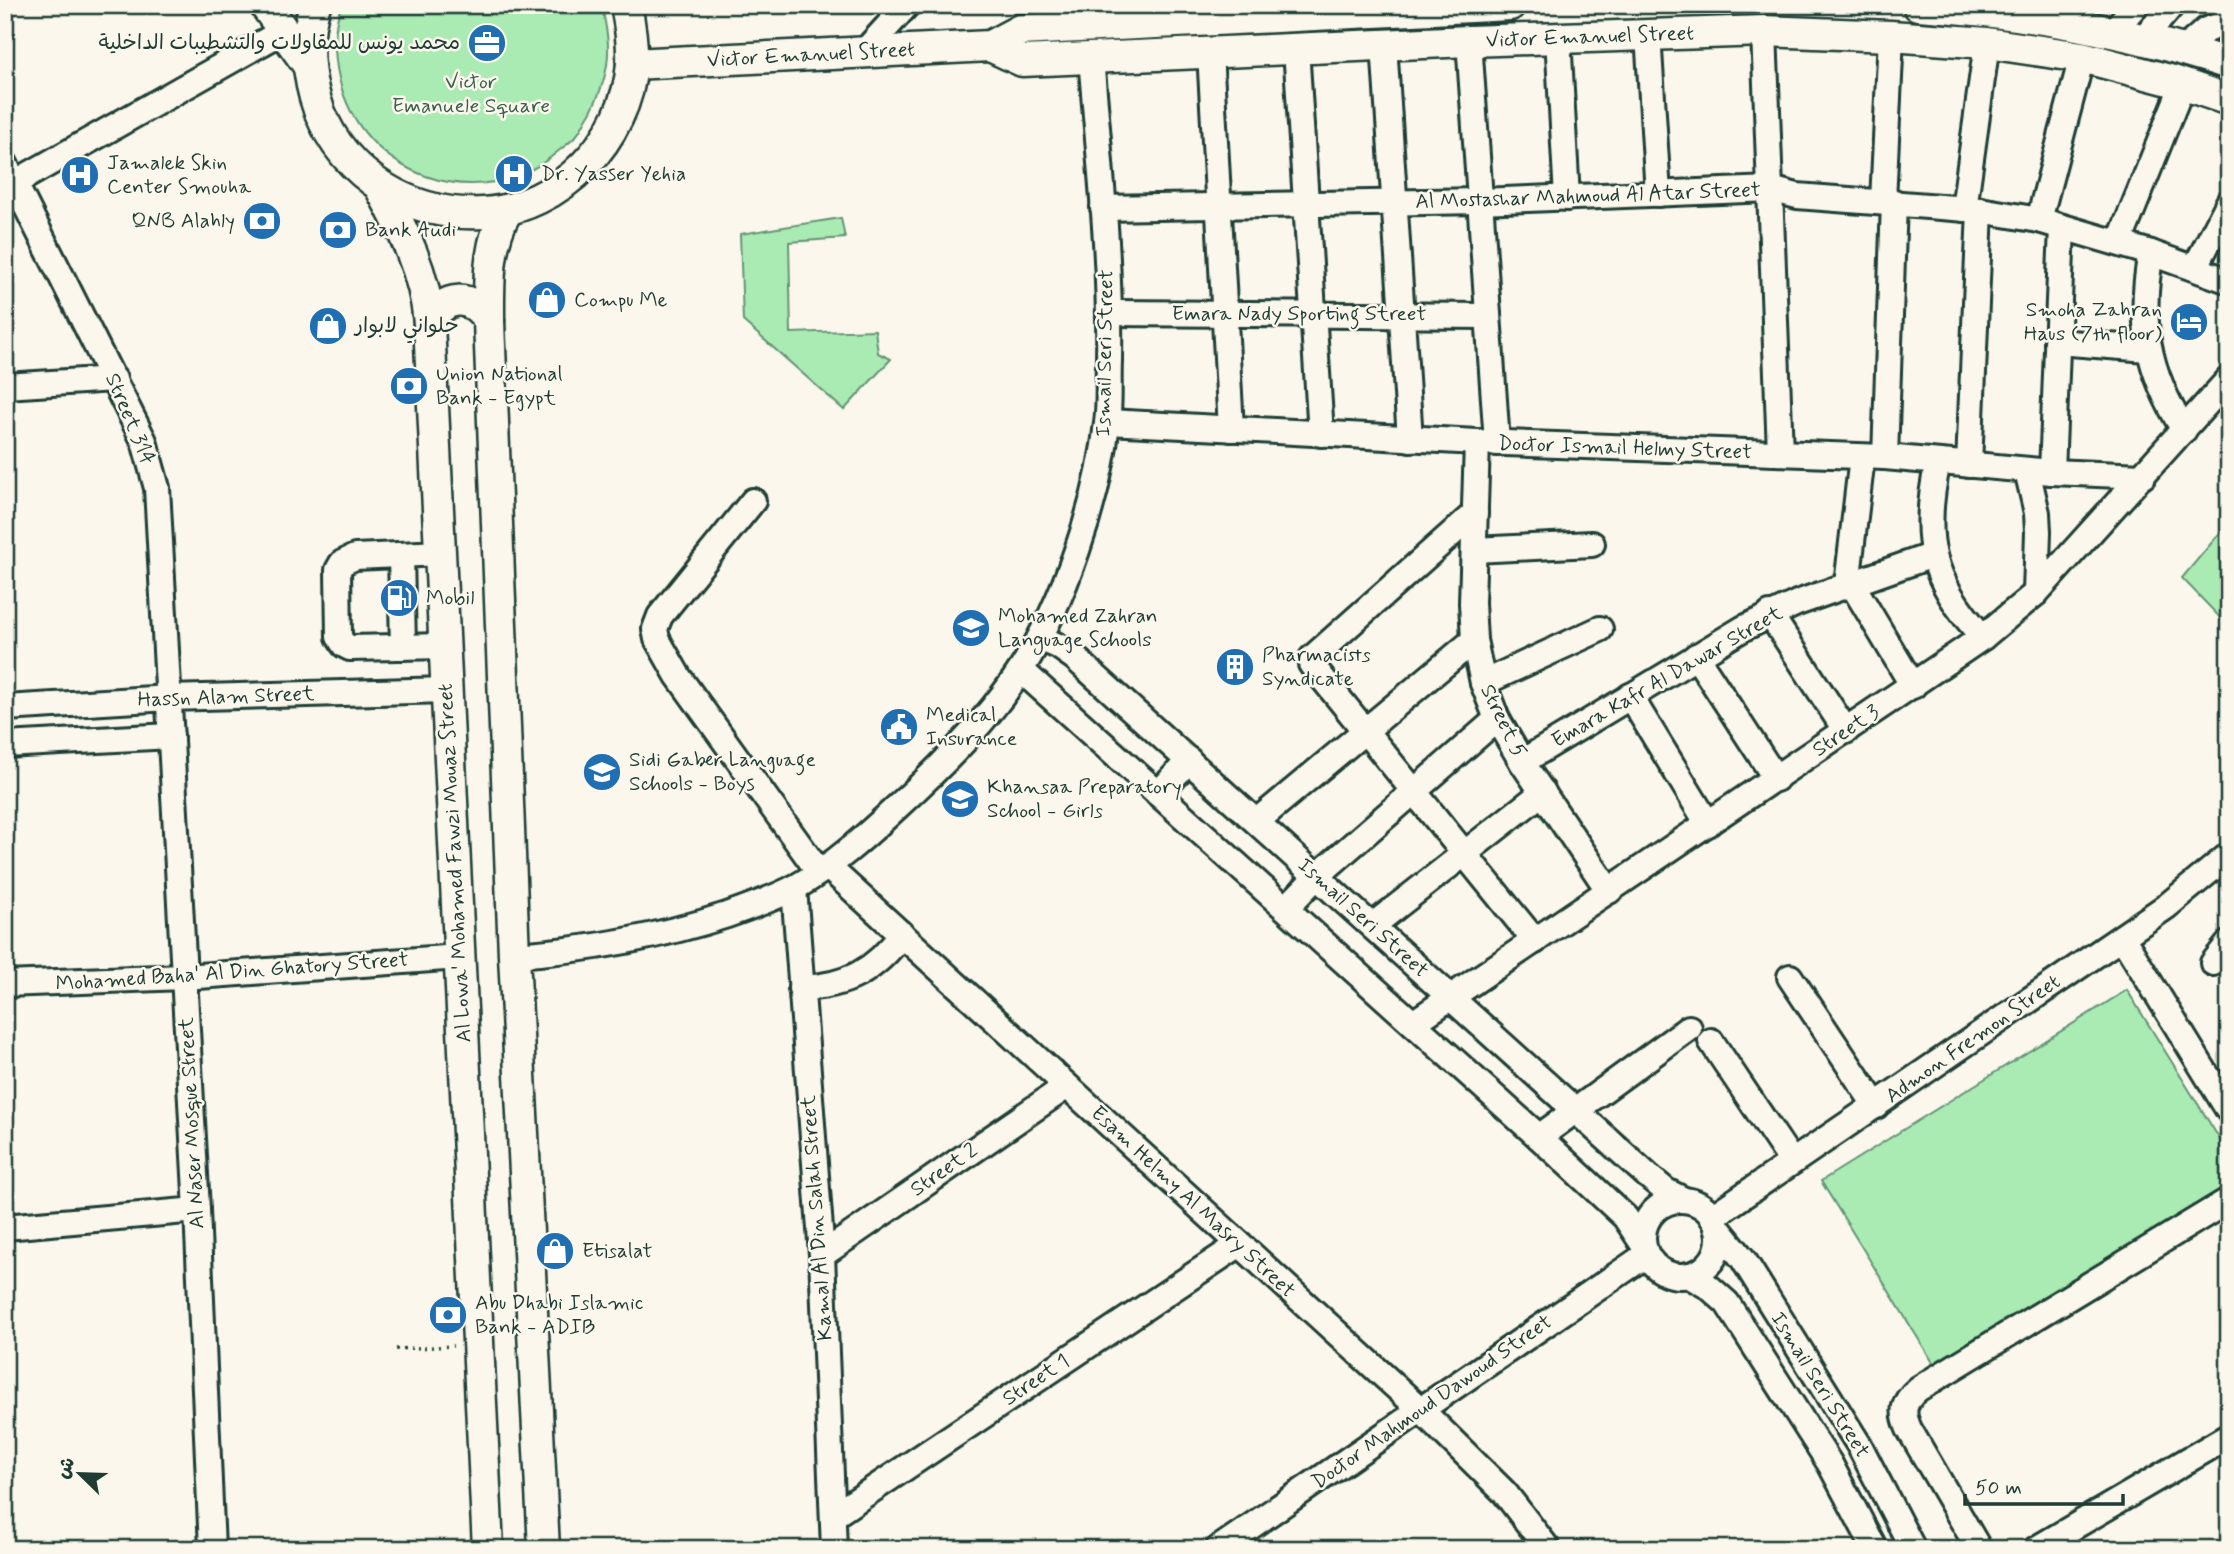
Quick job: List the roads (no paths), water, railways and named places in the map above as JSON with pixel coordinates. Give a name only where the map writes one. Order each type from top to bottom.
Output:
[{"type":"main road","points":[[265,5],[308,65]]},
{"type":"main road","points":[[315,5],[308,42],[308,65],[324,124],[341,150],[380,187],[404,200],[431,209],[482,213],[508,209],[541,197],[570,179],[594,155],[609,134],[628,88],[632,64],[631,31],[626,5]]},
{"type":"main road","name":"Victor Emanuel Street","points":[[632,64],[990,46],[1020,30],[1510,5]]},
{"type":"main road","points":[[1918,5],[1997,13],[2113,31],[2184,49],[2229,64]]},
{"type":"main road","name":"Victor Emanuel Street","points":[[990,46],[1021,61],[1648,34],[1764,31],[1891,36],[1987,43],[2082,57],[2229,100]]},
{"type":"main road","points":[[2178,83],[2184,49]]},
{"type":"main road","name":"Al Lowa' Mohamed Fawzi Mouaz Street","points":[[380,187],[401,227],[420,274],[429,323],[488,1549]]},
{"type":"main road","points":[[508,209],[496,233],[493,246],[489,321],[514,955],[544,1549]]},
{"type":"main road","points":[[429,323],[435,312],[445,303],[458,300],[471,302],[482,310],[489,321]]},
{"type":"street","points":[[864,52],[907,5]]},
{"type":"street","points":[[2113,31],[2136,5]]},
{"type":"street","points":[[2143,39],[2172,5]]},
{"type":"street","points":[[2184,49],[2206,30],[2229,22]]},
{"type":"street","points":[[11,173],[285,30]]},
{"type":"street","points":[[1764,31],[1780,453]]},
{"type":"street","points":[[1648,34],[1658,194]]},
{"type":"street","points":[[1891,36],[1889,202],[1873,457],[1850,584],[1913,686]]},
{"type":"street","points":[[1558,37],[1567,198]]},
{"type":"street","name":"Street 5","points":[[1469,41],[1488,316],[1487,443],[1475,513],[1474,640],[1483,683],[1497,719],[1522,762],[1609,891]]},
{"type":"street","points":[[1969,465],[1972,209],[1987,43]]},
{"type":"street","points":[[1384,44],[1410,439]]},
{"type":"street","points":[[1296,48],[1321,434]]},
{"type":"street","points":[[1210,52],[1231,429]]},
{"type":"street","name":"Ismail Seri Street","points":[[514,955],[573,951],[632,941],[689,927],[794,888],[875,828],[928,779],[977,727],[1021,670],[1040,638],[1066,579],[1098,475],[1108,422],[1110,313],[1091,57]]},
{"type":"street","points":[[2036,593],[2039,471],[2057,342],[2051,223],[2082,57]]},
{"type":"street","points":[[2119,243],[2178,83]]},
{"type":"street","name":"Street 314","points":[[11,173],[144,441],[157,488],[169,698]]},
{"type":"street","name":"Al Mostashar Mahmoud Al Atar Street","points":[[1103,208],[1480,201],[1771,189],[1797,195],[1972,209],[2051,223],[2151,253],[2229,281]]},
{"type":"street","points":[[2195,268],[2229,202]]},
{"type":"street","points":[[2151,253],[2145,284],[2144,317],[2148,349],[2168,405],[2184,430]]},
{"type":"street","name":"Emara Nady Sporting Street","points":[[1110,313],[1488,316]]},
{"type":"street","points":[[2057,342],[2148,349]]},
{"type":"street","points":[[5,386],[114,379]]},
{"type":"street","name":"Street 3","points":[[1413,1023],[1983,637],[2036,593],[2229,379]]},
{"type":"street","name":"Doctor Ismail Helmy Street","points":[[1108,422],[1487,443],[1873,457],[2143,477]]},
{"type":"street","points":[[1938,462],[1930,505],[1929,526],[1933,555],[1944,586],[1955,605],[1983,637]]},
{"type":"street","name":"Esam Helmy Al Masry Street","points":[[752,500],[660,616],[655,629],[657,639],[678,676],[823,869],[902,934],[1421,1410],[1505,1493],[1548,1549]]},
{"type":"street","points":[[1475,513],[1311,660],[1311,666],[1535,942]]},
{"type":"street","points":[[1474,550],[1592,544]]},
{"type":"street","points":[[441,553],[355,557],[342,563],[338,570],[339,637],[344,645],[350,648],[445,646]]},
{"type":"street","points":[[401,555],[403,648]]},
{"type":"street","name":"Emara Kafr Al Dawar Street","points":[[1522,762],[1770,614],[1933,555]]},
{"type":"street","points":[[1770,614],[1846,732]]},
{"type":"street","points":[[1483,683],[1600,629]]},
{"type":"street","name":"Ismail Seri Street","points":[[1040,638],[1067,651],[1648,1176],[1666,1191],[1684,1200]]},
{"type":"street","points":[[1257,821],[1474,640]]},
{"type":"street","points":[[1696,656],[1776,779]]},
{"type":"street","points":[[1021,670],[1625,1217],[1653,1264],[1661,1271],[1672,1275],[1688,1275],[1704,1268],[1717,1250],[1715,1222],[1695,1203],[1673,1201],[1653,1212],[1646,1221],[1645,1249]]},
{"type":"street","name":"Hassn Alam Street","points":[[5,708],[169,698],[447,690]]},
{"type":"street","points":[[1629,696],[1708,824]]},
{"type":"street","name":"Al Naser Mosque Street","points":[[169,698],[197,1210],[212,1549]]},
{"type":"street","points":[[1286,908],[1317,876],[1497,719]]},
{"type":"street","name":"Hassn Alam Street","points":[[5,745],[171,736]]},
{"type":"street","points":[[1158,793],[1189,760]]},
{"type":"street","points":[[1372,926],[1543,792]]},
{"type":"street","name":"Admon Fremon Street","points":[[1715,1222],[1793,1162],[2167,905],[2229,855]]},
{"type":"street","name":"Kamal Al Din Salah Street","points":[[794,888],[822,1255],[834,1549]]},
{"type":"street","points":[[802,988],[821,987],[859,975],[890,950],[902,934]]},
{"type":"street","points":[[2122,937],[2229,1111]]},
{"type":"street","points":[[2213,963],[2229,943]]},
{"type":"street","name":"Mohamed Baha' Al Din Ghatory Street","points":[[5,984],[184,977],[459,957]]},
{"type":"street","points":[[1790,977],[1876,1106]]},
{"type":"street","points":[[1539,1137],[1689,1028]]},
{"type":"street","points":[[1711,1041],[1793,1162]]},
{"type":"street","name":"Street 2","points":[[822,1255],[1067,1086]]},
{"type":"street","points":[[1979,1549],[1909,1429],[1903,1415],[1906,1399],[1930,1381],[2229,1200]]},
{"type":"street","points":[[5,1227],[197,1210]]},
{"type":"street","name":"Ismail Seri Street","points":[[1715,1222],[1743,1259],[1860,1445],[1913,1549]]},
{"type":"street","name":"Street 1","points":[[833,1516],[1240,1244]]},
{"type":"street","name":"Doctor Mahmoud Dawoud Street","points":[[1218,1549],[1421,1410],[1645,1249]]},
{"type":"street","name":"Ismail Seri Street","points":[[1688,1275],[1709,1287],[1727,1303],[1830,1464],[1875,1549]]},
{"type":"street","points":[[1770,1370],[1799,1348]]},
{"type":"street","points":[[2036,1549],[2229,1436]]},
{"type":"street","points":[[1830,1464],[1860,1445]]},
{"type":"place","name":"محمد يونس للمقاولات والتشطيبات الداخلية","points":[[487,43]]},
{"type":"place","name":"Dr. Yasser Yehia","points":[[514,174]]},
{"type":"place","name":"Jamalek Skin Center Smouha","points":[[80,175]]},
{"type":"place","name":"QNB Alahly","points":[[262,221]]},
{"type":"place","name":"Bank Audi","points":[[338,230]]},
{"type":"place","name":"Compu Me","points":[[547,300]]},
{"type":"place","name":"Smoha Zahran Haus (7th floor)","points":[[2189,322]]},
{"type":"place","name":"حلواني لابوار","points":[[328,326]]},
{"type":"place","name":"Union National Bank - Egypt","points":[[409,386]]},
{"type":"place","name":"Mobil","points":[[399,598]]},
{"type":"place","name":"Mohamed Zahran Language Schools","points":[[971,628]]},
{"type":"place","name":"Pharmacists Syndicate","points":[[1235,667]]},
{"type":"place","name":"Medical Insurance","points":[[899,727]]},
{"type":"place","name":"Sidi Gaber Language Schools - Boys","points":[[602,772]]},
{"type":"place","name":"Khansaa Preparatory School - Girls","points":[[960,799]]},
{"type":"place","name":"Etisalat","points":[[555,1251]]},
{"type":"place","name":"Abu Dhabi Islamic Bank - ADIB","points":[[448,1315]]},
{"type":"park label","name":"Victor Emanuele Square","points":[[471,94]]}]
